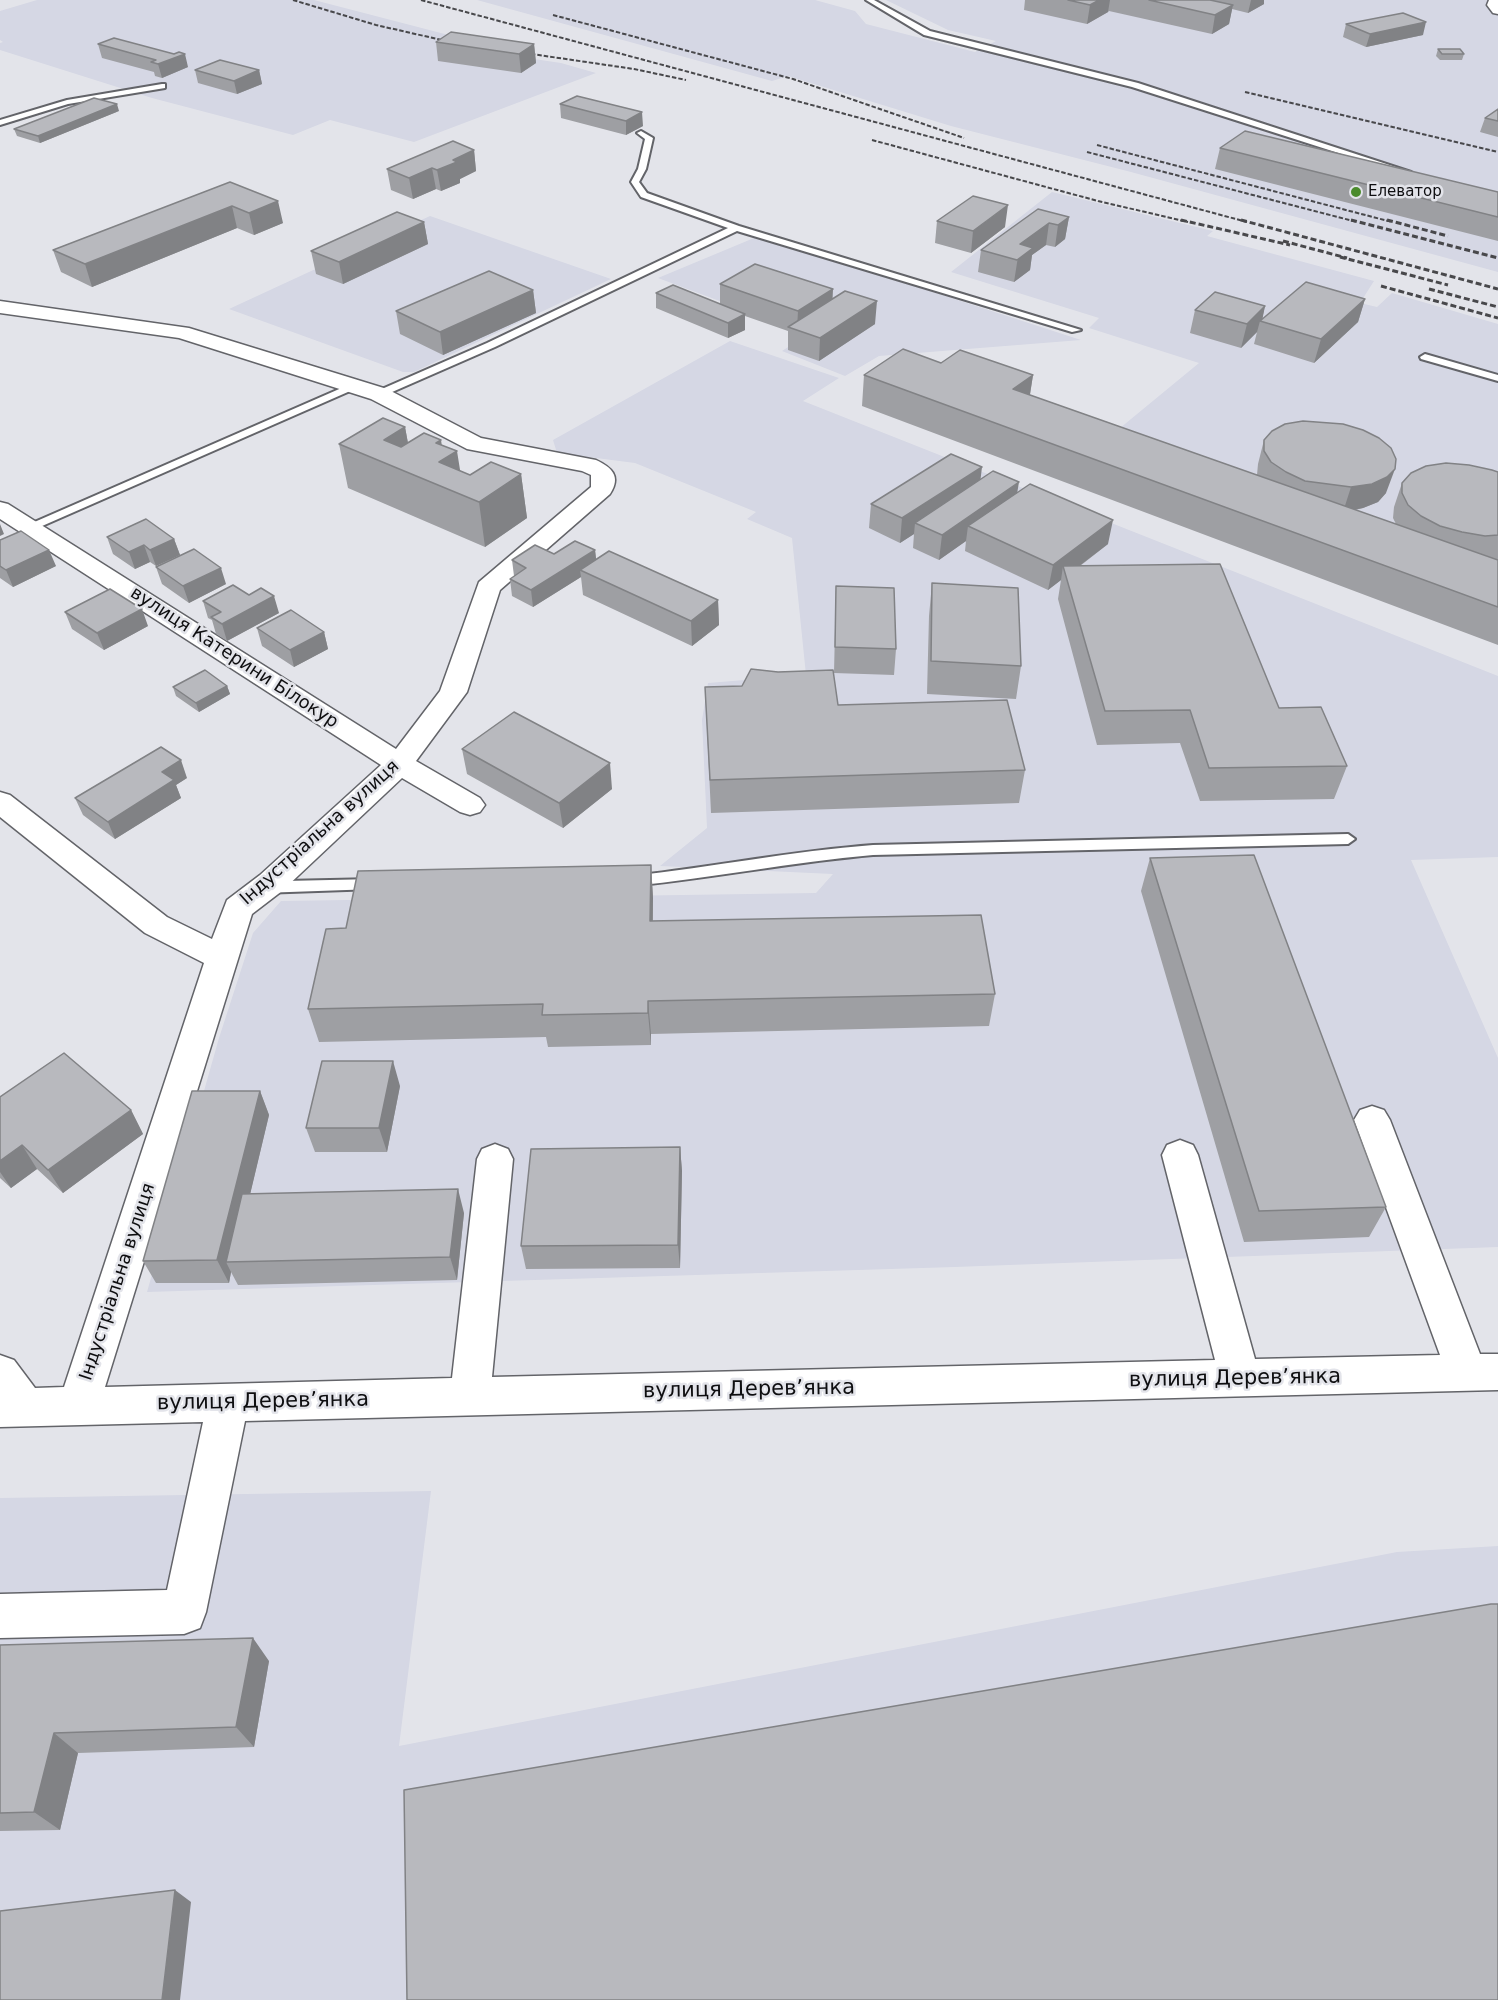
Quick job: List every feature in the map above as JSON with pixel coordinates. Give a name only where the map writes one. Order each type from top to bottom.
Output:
[{"type":"street","points":[[1496,0],[1494,5],[1498,10]]},
{"type":"street","name":"Індустріальна вулиця","points":[[0,307],[182,332],[366,390],[476,444],[588,465],[603,472],[603,489],[489,587],[453,692],[399,764],[259,892],[238,908],[78,1407]]},
{"type":"street","name":"вулиця Катерини Білокур","points":[[0,508],[399,764],[470,805]]},
{"type":"street","points":[[0,801],[156,924],[221,957]]},
{"type":"street","points":[[1372,1120],[1483,1373]]},
{"type":"street","points":[[1180,1155],[1240,1378]]},
{"type":"street","points":[[470,1397],[495,1159]]},
{"type":"street","points":[[0,1373],[12,1408]]},
{"type":"street","name":"вулиця Деревʼянка","points":[[12,1408],[1483,1373]]},
{"type":"street","points":[[0,1616],[184,1612],[228,1402]]},
{"type":"lane","points":[[869,0],[927,33],[1135,85],[1418,175]]},
{"type":"lane","points":[[0,123],[67,102],[162,86]]},
{"type":"lane","points":[[641,134],[649,138],[642,169],[635,182],[644,195],[736,228],[1076,330]]},
{"type":"lane","points":[[29,527],[366,390],[501,340],[736,228]]},
{"type":"lane","points":[[1425,357],[1498,378]]},
{"type":"lane","points":[[613,881],[648,881],[812,855],[873,850],[1348,839]]},
{"type":"lane","points":[[259,892],[285,886],[390,884]]},
{"type":"shaded area","points":[[37,0],[314,0],[464,39],[452,47],[561,63],[596,73],[414,142],[330,120],[293,135],[152,98],[0,50],[0,43],[3,42],[0,40],[0,11]]},
{"type":"shaded area","points":[[477,0],[815,0],[855,11],[866,24],[975,52],[996,41],[948,30],[886,0],[1498,0],[1498,272],[1131,172],[951,126],[788,76],[772,81]]},
{"type":"shaded area","points":[[1052,192],[1213,231],[1207,236],[1374,281],[1360,303],[1377,307],[1392,293],[1498,324],[1498,590],[1097,447],[1199,363],[1089,328],[1099,318],[951,272]]},
{"type":"shaded area","points":[[430,216],[611,279],[414,372],[403,372],[229,309]]},
{"type":"shaded area","points":[[754,238],[782,243],[1081,340],[879,356],[845,376],[782,351],[808,334],[658,278]]},
{"type":"shaded area","points":[[730,341],[839,378],[803,401],[1498,676],[1498,857],[1411,860],[1498,1058],[1498,1247],[955,1267],[147,1292],[219,1038],[253,933],[281,901],[816,893],[833,874],[660,866],[707,828],[702,720],[708,683],[806,675],[792,538],[747,519],[756,512],[635,463],[557,453],[553,440]]},
{"type":"shaded area","points":[[431,1491],[399,1746],[1397,1552],[1498,1546],[1498,2000],[0,2000],[0,1498]]},
{"type":"building","points":[[1068,0],[1099,0],[1090,5]]},
{"type":"building","points":[[1149,0],[1210,0],[1233,5],[1215,15]]},
{"type":"building","points":[[1403,13],[1426,22],[1370,34],[1346,24]]},
{"type":"building","points":[[451,32],[534,44],[519,54],[436,42]]},
{"type":"building","points":[[114,38],[174,54],[179,52],[185,54],[158,64],[151,62],[156,60],[98,44]]},
{"type":"building","points":[[1438,49],[1460,49],[1464,54],[1442,54]]},
{"type":"building","points":[[220,60],[259,70],[234,81],[195,70]]},
{"type":"building","points":[[577,96],[642,112],[626,121],[560,104]]},
{"type":"building","points":[[94,98],[117,104],[38,136],[14,129]]},
{"type":"building","points":[[1498,109],[1498,121],[1485,118]]},
{"type":"building","points":[[1245,131],[1498,192],[1498,217],[1220,148]]},
{"type":"building","points":[[453,141],[474,150],[453,160],[457,162],[437,170],[432,168],[409,178],[387,169]]},
{"type":"building","points":[[230,182],[278,201],[249,213],[232,206],[85,264],[53,250]]},
{"type":"building","points":[[973,196],[1008,205],[973,231],[937,221]]},
{"type":"building","points":[[1038,209],[1069,217],[1058,225],[1049,223],[1020,244],[1033,248],[1017,260],[981,250]]},
{"type":"building","points":[[397,212],[424,222],[339,262],[311,251]]},
{"type":"building","points":[[755,264],[833,289],[798,311],[720,284]]},
{"type":"building","points":[[489,271],[533,290],[440,332],[396,311]]},
{"type":"building","points":[[1306,282],[1365,299],[1321,339],[1260,321]]},
{"type":"building","points":[[673,285],[745,314],[728,323],[656,293]]},
{"type":"building","points":[[845,291],[877,301],[820,338],[788,327]]},
{"type":"building","points":[[1215,292],[1265,306],[1247,324],[1195,310]]},
{"type":"building","points":[[903,349],[941,363],[960,350],[1033,375],[1013,389],[1498,560],[1498,607],[864,375]]},
{"type":"building","points":[[383,418],[405,427],[384,440],[401,447],[424,433],[441,440],[436,443],[457,451],[439,462],[470,475],[491,462],[521,474],[479,502],[339,444]]},
{"type":"building","points":[[1303,421],[1343,424],[1379,438],[1391,448],[1396,459],[1395,469],[1387,477],[1372,484],[1351,487],[1305,481],[1286,472],[1271,462],[1264,451],[1264,440],[1272,431],[1285,424]]},
{"type":"building","points":[[951,454],[982,467],[902,518],[871,504]]},
{"type":"building","points":[[1446,463],[1469,465],[1498,472],[1498,535],[1485,536],[1440,526],[1421,516],[1408,505],[1402,493],[1402,483],[1411,473],[1426,466]]},
{"type":"building","points":[[993,471],[1019,482],[942,535],[915,523]]},
{"type":"building","points":[[1030,484],[1113,520],[1053,565],[968,526]]},
{"type":"building","points":[[146,519],[174,539],[150,550],[144,545],[129,552],[107,537]]},
{"type":"building","points":[[21,531],[49,550],[6,570],[0,566],[0,540]]},
{"type":"building","points":[[575,541],[595,550],[531,590],[510,579],[526,568],[512,560],[535,545],[554,554]]},
{"type":"building","points":[[194,549],[221,568],[183,586],[156,567]]},
{"type":"building","points":[[609,551],[718,600],[691,621],[580,570]]},
{"type":"building","points":[[1220,564],[1279,708],[1321,707],[1347,766],[1209,768],[1190,710],[1105,711],[1063,566]]},
{"type":"building","points":[[932,583],[1018,588],[1021,666],[931,661]]},
{"type":"building","points":[[233,585],[249,595],[261,588],[274,596],[222,624],[211,617],[221,612],[203,601]]},
{"type":"building","points":[[836,586],[894,588],[896,649],[835,647]]},
{"type":"building","points":[[110,589],[142,609],[97,633],[65,612]]},
{"type":"building","points":[[291,610],[324,632],[290,650],[257,628]]},
{"type":"building","points":[[751,669],[778,672],[833,670],[838,705],[1007,700],[1025,770],[710,780],[705,687],[742,686]]},
{"type":"building","points":[[205,670],[227,686],[196,703],[173,687]]},
{"type":"building","points":[[514,712],[610,763],[559,803],[462,749]]},
{"type":"building","points":[[161,747],[181,760],[162,772],[174,780],[108,822],[75,798]]},
{"type":"building","points":[[1254,855],[1386,1207],[1259,1211],[1150,858]]},
{"type":"building","points":[[651,865],[650,921],[981,915],[995,994],[648,1001],[648,1013],[542,1015],[543,1004],[308,1009],[326,929],[346,928],[358,871]]},
{"type":"building","points":[[64,1053],[131,1110],[48,1170],[22,1145],[0,1161],[0,1097]]},
{"type":"building","points":[[322,1061],[393,1061],[379,1128],[306,1128]]},
{"type":"building","points":[[192,1091],[260,1091],[217,1260],[143,1261]]},
{"type":"building","points":[[680,1147],[678,1245],[521,1246],[531,1149]]},
{"type":"building","points":[[458,1189],[450,1257],[226,1262],[242,1194]]},
{"type":"building","points":[[1498,1604],[1498,2000],[407,2000],[404,1790]]},
{"type":"building","points":[[253,1638],[236,1727],[54,1733],[34,1812],[0,1813],[0,1645]]},
{"type":"building","points":[[175,1890],[162,2000],[0,2000],[0,1911]]},
{"type":"railway","points":[[293,0],[376,25],[455,43]]},
{"type":"railway","points":[[421,0],[1247,222]]},
{"type":"railway","points":[[553,15],[793,79],[964,138]]},
{"type":"railway","points":[[518,52],[634,69],[686,80]]},
{"type":"railway","points":[[1245,92],[1498,152]]},
{"type":"railway","points":[[872,140],[1098,201],[1188,222]]},
{"type":"railway","points":[[1097,145],[1392,222]]},
{"type":"railway","points":[[1087,152],[1357,222]]},
{"type":"railway","points":[[1181,220],[1290,245]]},
{"type":"railway","points":[[1241,220],[1498,289]]},
{"type":"railway","points":[[1351,220],[1498,258]]},
{"type":"railway","points":[[1387,220],[1448,236]]},
{"type":"railway","points":[[1283,241],[1347,258]]},
{"type":"railway","points":[[1340,257],[1448,285]]},
{"type":"railway","points":[[1381,286],[1498,318]]},
{"type":"railway","points":[[1429,289],[1498,307]]},
{"type":"place","name":"Елеватор","points":[[1356,192]]}]
